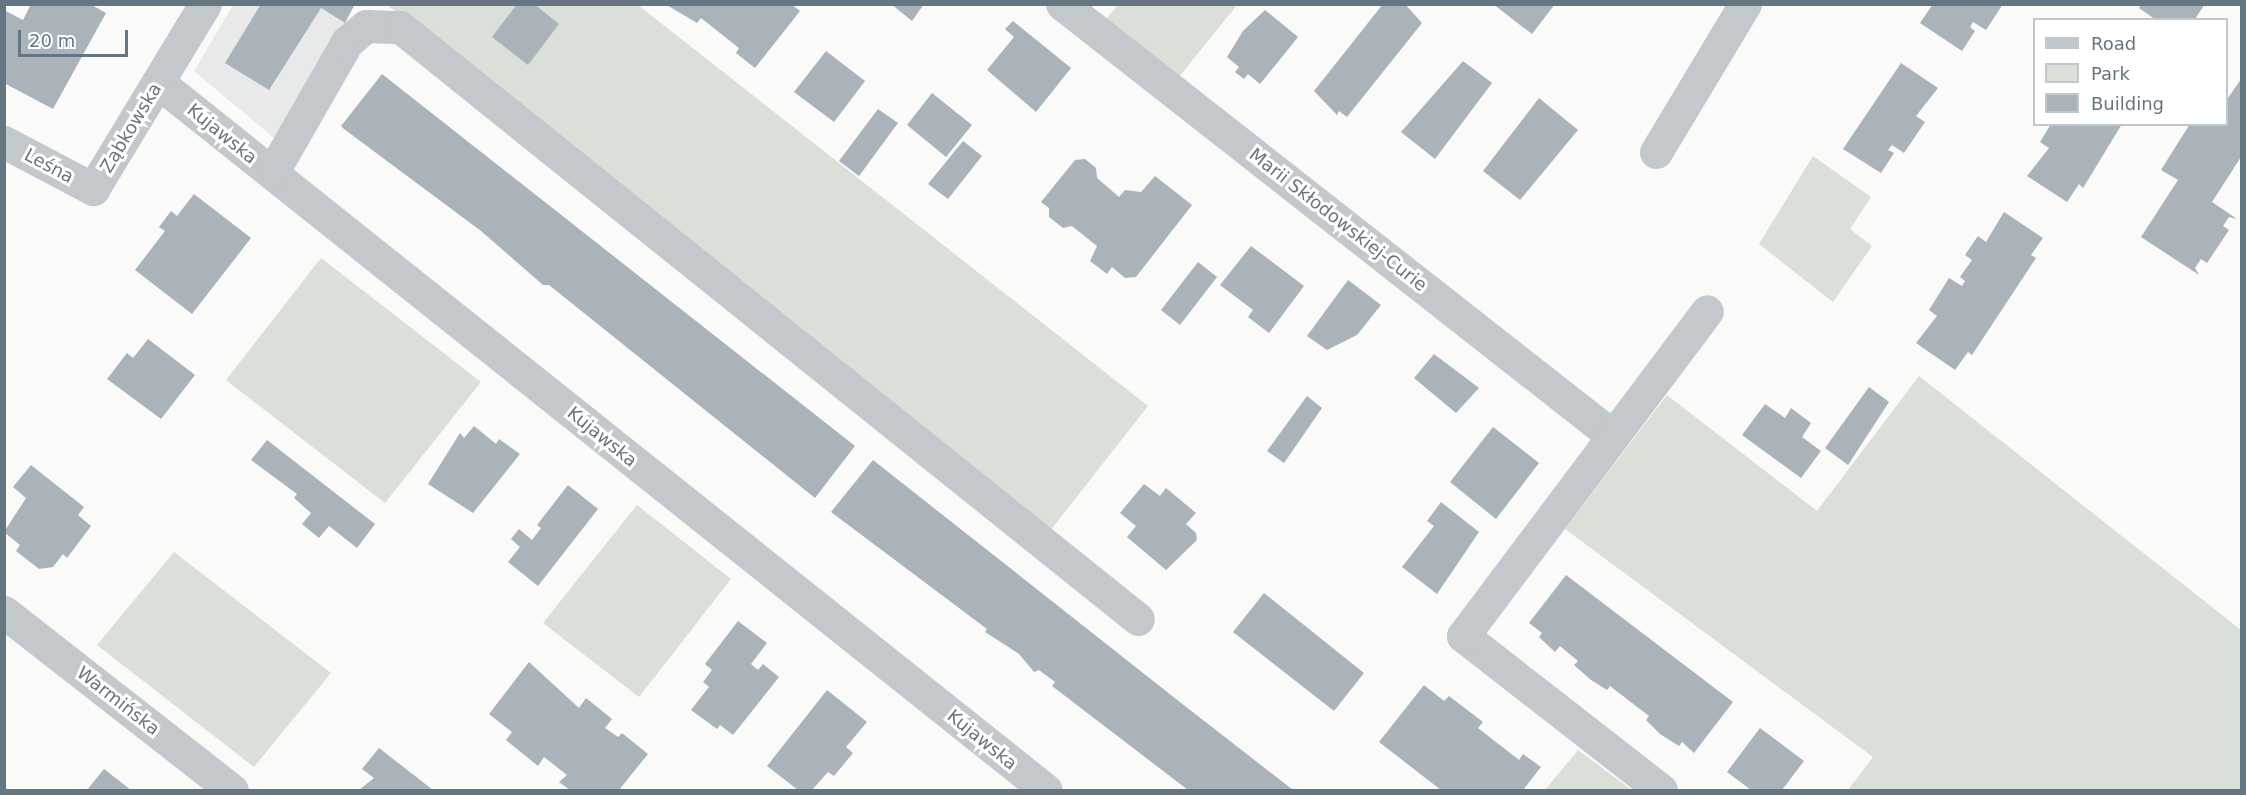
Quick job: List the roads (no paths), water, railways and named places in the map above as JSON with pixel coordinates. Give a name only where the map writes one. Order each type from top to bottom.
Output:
[{"type":"street","name":"Ząbkowska","points":[[93,189],[205,4]]},
{"type":"street","name":"Marii Skłodowskiej-Curie","points":[[1062,4],[1613,436]]},
{"type":"street","points":[[1656,152],[1745,4]]},
{"type":"street","points":[[272,174],[347,42],[366,26],[400,27],[1138,619]]},
{"type":"street","name":"Kujawska","points":[[159,82],[1046,790]]},
{"type":"street","name":"Leśna","points":[[4,142],[93,189]]},
{"type":"street","points":[[1661,790],[1463,636],[1707,311]]},
{"type":"street","name":"Warmińska","points":[[4,612],[232,790]]}]
